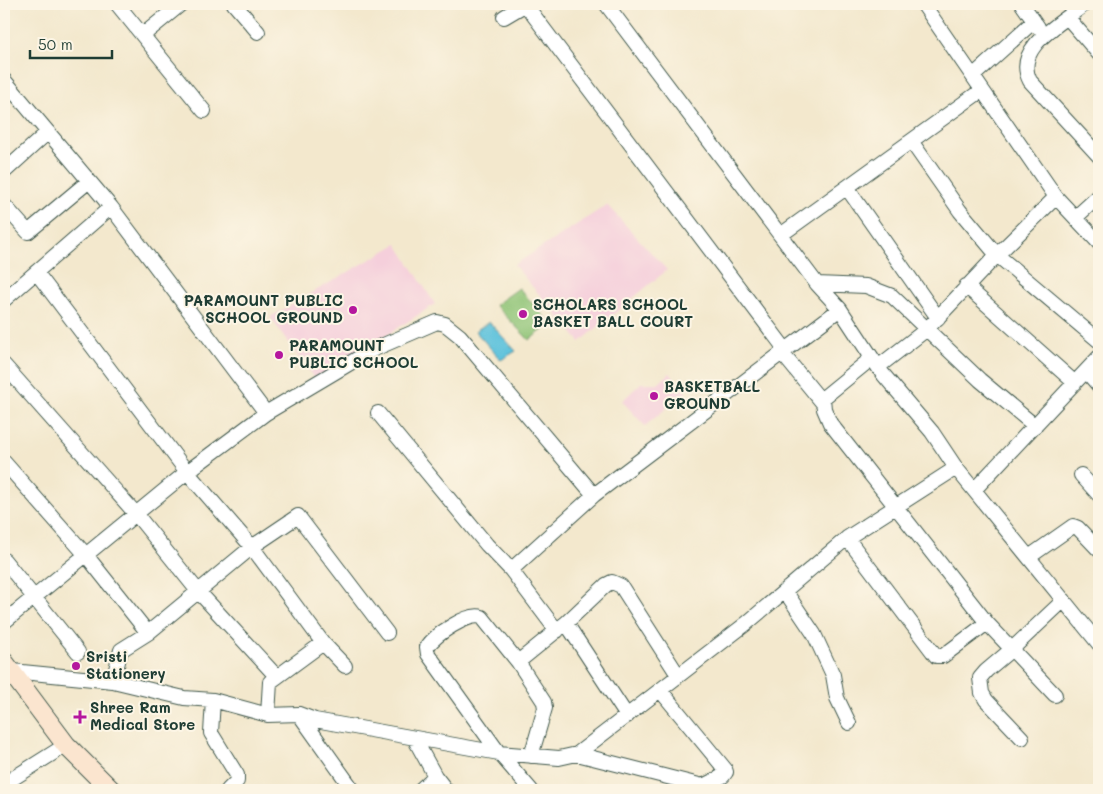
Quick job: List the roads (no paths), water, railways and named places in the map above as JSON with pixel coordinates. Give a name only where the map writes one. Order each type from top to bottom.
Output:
[{"type":"street","points":[[117,4],[204,111]]},
{"type":"street","points":[[143,35],[181,4]]},
{"type":"street","points":[[234,4],[258,32]]},
{"type":"street","points":[[504,18],[525,4],[822,402],[835,430],[897,506],[987,623],[1055,695]]},
{"type":"street","points":[[606,4],[782,234],[817,284],[840,309],[875,363],[932,432],[956,468],[975,489],[1099,644]]},
{"type":"street","points":[[923,4],[1056,197],[1099,244]]},
{"type":"street","points":[[1022,4],[1045,36]]},
{"type":"street","points":[[1083,4],[1045,36],[1027,58],[1025,72],[1030,81],[1099,156]]},
{"type":"street","points":[[1068,18],[1099,54]]},
{"type":"street","points":[[973,76],[1034,21]]},
{"type":"street","points":[[6,87],[48,132],[111,207],[266,413]]},
{"type":"street","points":[[782,234],[982,90]]},
{"type":"street","points":[[4,172],[48,132]]},
{"type":"street","points":[[911,141],[960,211],[997,254],[1099,341]]},
{"type":"street","points":[[4,205],[28,232],[89,180]]},
{"type":"street","points":[[847,188],[938,318]]},
{"type":"street","points":[[1076,217],[1099,196]]},
{"type":"street","points":[[822,402],[826,394],[927,329],[997,254],[1056,197]]},
{"type":"street","points":[[4,300],[111,207]]},
{"type":"street","points":[[36,272],[187,472],[252,547],[323,643],[345,666]]},
{"type":"street","points":[[817,284],[866,286],[892,296],[980,380],[1035,426]]},
{"type":"street","points":[[966,286],[1075,383]]},
{"type":"street","points":[[511,570],[594,495],[840,309]]},
{"type":"street","points":[[4,622],[187,472],[266,413],[372,350],[437,322],[445,324],[460,336],[594,495]]},
{"type":"street","points":[[975,489],[1099,357]]},
{"type":"street","points":[[4,365],[136,514],[197,590],[277,678]]},
{"type":"street","points":[[1086,371],[1099,386]]},
{"type":"street","points":[[378,413],[487,545],[561,627],[627,716]]},
{"type":"street","points":[[4,462],[86,555],[148,633]]},
{"type":"street","points":[[6,670],[113,681],[184,698],[213,700],[268,715],[299,714],[314,720],[499,753],[558,758],[577,754],[785,590],[847,538],[956,468]]},
{"type":"street","points":[[1081,475],[1099,495]]},
{"type":"street","points":[[113,681],[121,650],[148,633],[197,590],[252,547],[298,516],[387,633]]},
{"type":"street","points":[[1029,557],[1073,526],[1078,528],[1099,550]]},
{"type":"street","points":[[847,538],[936,656],[943,656],[987,623]]},
{"type":"street","points":[[4,560],[78,652]]},
{"type":"street","points":[[518,662],[561,627],[606,585],[612,582],[621,586],[678,675]]},
{"type":"street","points":[[785,590],[818,641],[833,675],[837,698],[849,724]]},
{"type":"street","points":[[1022,738],[986,700],[980,685],[980,678],[986,670],[1012,649],[1064,600]]},
{"type":"street","points":[[530,790],[499,753],[432,660],[427,647],[435,636],[476,615],[482,617],[518,662],[544,702],[545,708],[531,756]]},
{"type":"street","points":[[268,715],[270,682],[323,643]]},
{"type":"street","points":[[6,670],[66,745],[111,790]]},
{"type":"street","points":[[577,754],[704,788],[723,776],[726,772],[724,769],[660,690]]},
{"type":"street","points":[[213,700],[211,733],[237,775],[237,781],[228,790]]},
{"type":"street","points":[[299,714],[353,790]]},
{"type":"street","points":[[414,738],[435,776],[446,790]]},
{"type":"street","points":[[4,784],[66,745]]},
{"type":"street","points":[[420,790],[435,776]]},
{"type":"water","points":[[489,322],[516,351],[501,360],[475,331]]},
{"type":"place","name":"PARAMOUNT PUBLIC SCHOOL GROUND","points":[[353,310]]},
{"type":"place","name":"SCHOLARS SCHOOL BASKET BALL COURT","points":[[523,314]]},
{"type":"place","name":"PARAMOUNT PUBLIC SCHOOL","points":[[279,355]]},
{"type":"place","name":"BASKETBALL GROUND","points":[[654,396]]},
{"type":"place","name":"Sristi Stationery","points":[[76,666]]},
{"type":"place","name":"Shree Ram Medical Store","points":[[80,717]]}]
